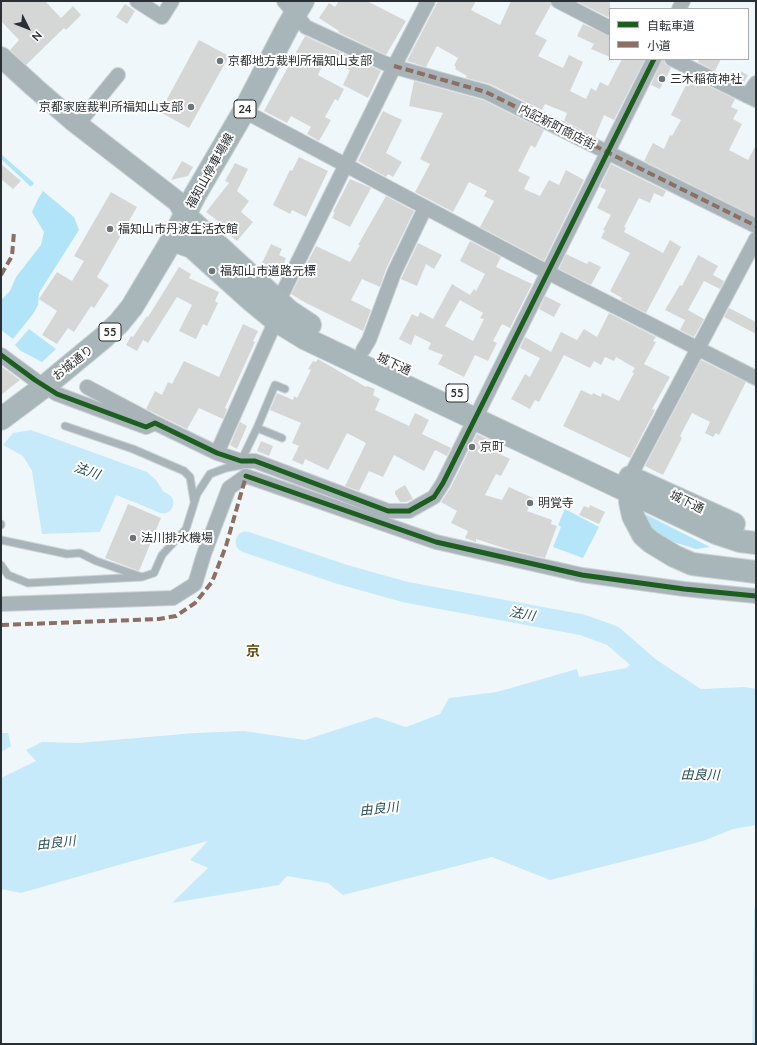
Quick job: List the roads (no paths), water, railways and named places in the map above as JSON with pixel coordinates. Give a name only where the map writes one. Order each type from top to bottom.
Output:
[{"type":"main road","name":"福知山停車場線","points":[[185,215],[244,111],[294,5]]},
{"type":"main road","name":"お城通り","points":[[1,420],[104,338],[118,323],[132,307],[172,240],[185,215]]},
{"type":"main road","name":"城下通","points":[[185,215],[197,237],[255,293],[277,311],[306,339],[478,411]]},
{"type":"main road","name":"城下通","points":[[172,240],[192,247],[252,301],[277,311],[289,312],[311,325],[363,350],[478,411],[630,485],[716,533],[740,541],[756,543]]},
{"type":"main road","name":"城下通","points":[[630,485],[744,527],[756,529]]},
{"type":"main road","points":[[630,485],[630,502],[633,516],[643,534],[651,542],[674,556],[692,564],[756,572]]},
{"type":"street","points":[[137,1],[162,17],[172,1]]},
{"type":"street","points":[[217,453],[277,311],[283,292],[394,66],[428,1]]},
{"type":"street","points":[[558,1],[609,27]]},
{"type":"street","name":"内記新町商店街","points":[[294,5],[306,27],[394,66],[486,92],[756,226]]},
{"type":"street","points":[[1,57],[34,88],[178,202],[185,215]]},
{"type":"street","points":[[1,604],[173,598],[195,584],[204,554],[229,488],[243,467],[255,462],[388,511],[410,512],[434,497],[654,60]]},
{"type":"street","points":[[674,60],[752,98],[756,83]]},
{"type":"street","points":[[78,124],[118,75]]},
{"type":"street","points":[[244,111],[547,272],[756,378]]},
{"type":"street","points":[[363,350],[394,272],[425,208]]},
{"type":"street","points":[[630,485],[635,467],[756,239]]},
{"type":"street","points":[[1,355],[57,394],[146,427],[155,423]]},
{"type":"street","points":[[87,387],[243,467],[436,542],[582,575],[684,589],[756,596]]},
{"type":"lane","points":[[1,565],[8,575],[28,582],[142,577],[154,573],[162,555],[186,529],[194,503],[210,474],[226,468],[243,467],[275,385],[285,389]]},
{"type":"lane","points":[[65,426],[134,449],[184,471],[190,477],[194,503]]},
{"type":"lane","points":[[257,428],[282,438]]},
{"type":"lane","points":[[1,540],[67,554],[80,552],[96,561],[142,577]]},
{"type":"water","points":[[31,430],[147,472],[156,480],[163,491],[154,510],[116,495],[100,532],[42,534],[32,471],[23,456],[3,445],[13,433]]},
{"type":"water","name":"由良川","points":[[646,653],[701,689],[745,687],[756,689],[756,825],[733,829],[703,841],[550,880],[492,857],[343,895],[328,883],[287,876],[279,885],[172,903],[208,868],[190,860],[208,841],[21,893],[1,889],[1,778],[36,761],[26,750],[42,742],[78,743],[195,733],[244,731],[305,740],[376,717],[406,727],[440,714],[449,698],[497,692],[577,669],[579,677],[626,668]]},
{"type":"water","points":[[1,733],[8,733],[11,746],[1,752]]},
{"type":"waterway","name":"法川","points":[[132,489],[163,503]]},
{"type":"waterway","name":"法川","points":[[246,542],[341,574],[405,592],[583,625],[613,636],[660,677]]},
{"type":"waterway","points":[[754,1044],[756,908]]},
{"type":"place","name":"京都地方裁判所福知山支部","points":[[220,61]]},
{"type":"place","name":"三木稲荷神社","points":[[662,79]]},
{"type":"place","name":"京都家庭裁判所福知山支部","points":[[191,107]]},
{"type":"place","name":"福知山市丹波生活衣館","points":[[110,229]]},
{"type":"place","name":"福知山市道路元標","points":[[212,271]]},
{"type":"place","name":"京町","points":[[472,447]]},
{"type":"place","name":"明覚寺","points":[[530,503]]},
{"type":"place","name":"法川排水機場","points":[[133,538]]},
{"type":"district","name":"京","points":[[253,651]]}]
